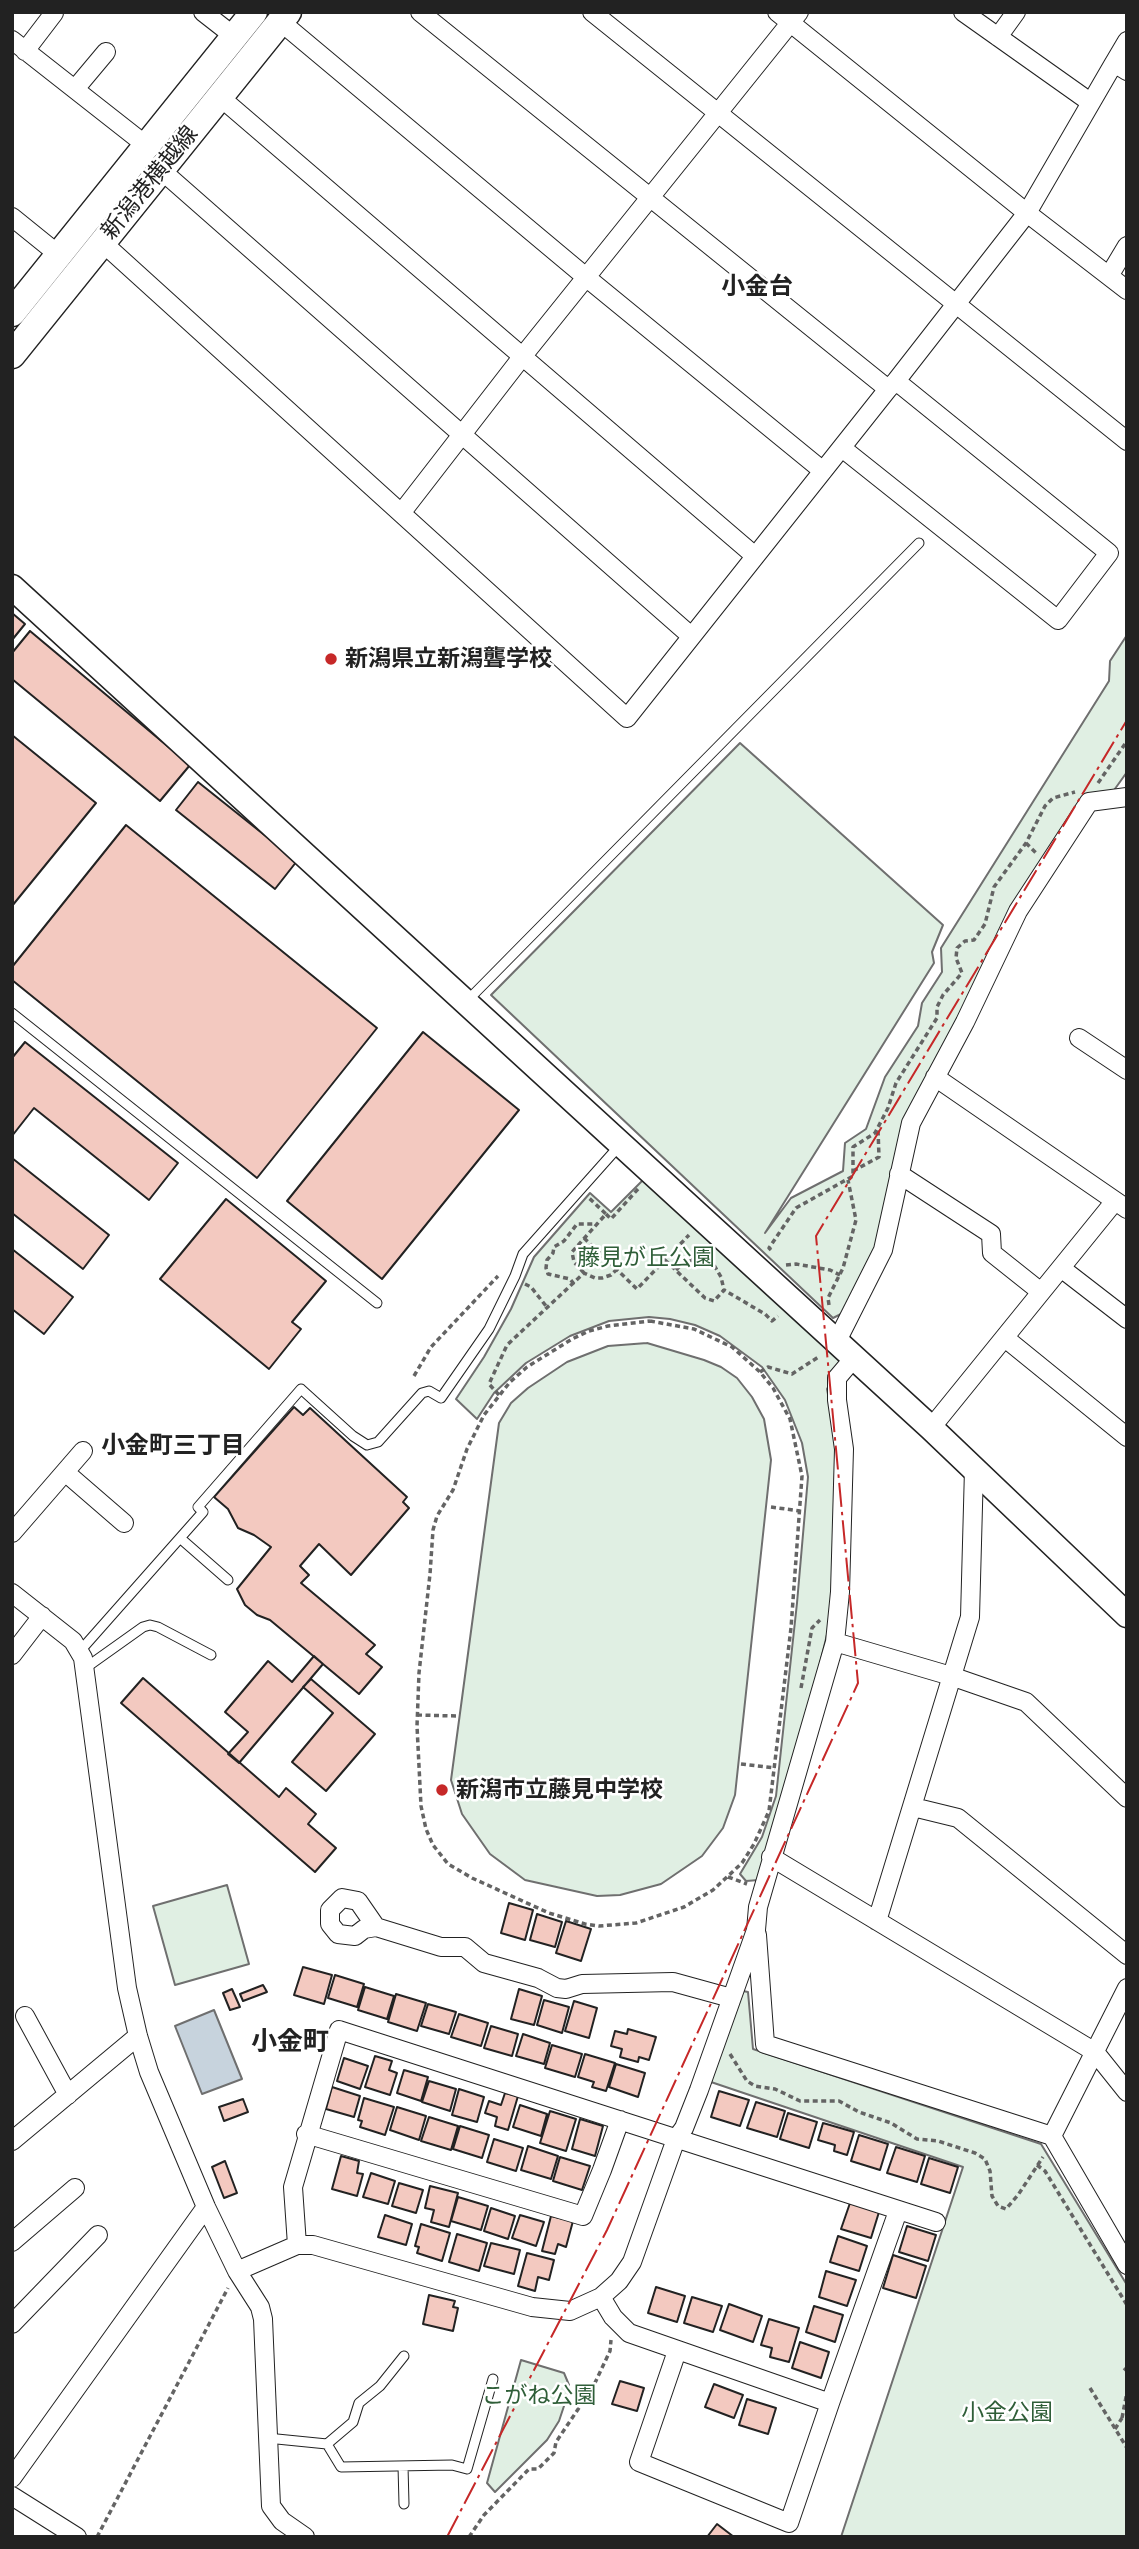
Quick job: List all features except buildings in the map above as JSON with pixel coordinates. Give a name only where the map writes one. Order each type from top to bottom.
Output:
[{"type":"main road","name":"新潟港横越線","points":[[17,297],[60,255],[254,12]]},
{"type":"main road","name":"新潟港横越線","points":[[12,355],[284,17]]},
{"type":"street","points":[[203,12],[234,37]]},
{"type":"street","points":[[420,12],[649,198],[1110,553],[1058,620],[842,448]]},
{"type":"street","points":[[592,12],[1127,441]]},
{"type":"street","points":[[963,12],[1090,102]]},
{"type":"street","points":[[998,37],[1016,12]]},
{"type":"street","points":[[54,13],[19,46],[147,146]]},
{"type":"street","points":[[402,512],[522,357],[718,114],[789,16],[1027,213],[1127,290]]},
{"type":"street","points":[[284,17],[587,278],[823,471]]},
{"type":"street","points":[[103,243],[627,718],[957,305],[1027,213],[1090,102],[1120,67],[1127,41]]},
{"type":"street","points":[[75,89],[106,52]]},
{"type":"street","points":[[220,97],[755,556]]},
{"type":"street","points":[[161,170],[691,636]]},
{"type":"street","points":[[12,217],[60,255]]},
{"type":"street","points":[[1110,276],[1127,246]]},
{"type":"street","points":[[12,586],[467,1001],[840,1351],[931,1428],[1127,1615]]},
{"type":"street","points":[[1127,797],[1089,802],[1018,911],[965,1022],[911,1123],[883,1250],[840,1351],[837,1400],[844,1449],[835,1642],[771,1857],[758,1907],[757,1930],[765,2044],[1049,2144],[1127,2265]]},
{"type":"street","points":[[1079,1038],[1121,1067],[1127,1047]]},
{"type":"street","points":[[931,1428],[1061,1268],[1121,1205],[935,1077]]},
{"type":"street","points":[[899,1174],[991,1234],[992,1253],[1041,1292]]},
{"type":"street","points":[[1061,1268],[1127,1320]]},
{"type":"street","points":[[1004,1338],[1127,1437]]},
{"type":"street","points":[[12,1534],[83,1451]]},
{"type":"street","points":[[877,1921],[970,1617],[974,1469]]},
{"type":"street","points":[[65,1472],[124,1523]]},
{"type":"street","points":[[12,1592],[73,1641],[82,1660],[127,1988],[138,2036],[149,2072],[206,2207],[237,2271],[260,2307],[263,2319],[271,2506],[275,2515],[305,2537]]},
{"type":"street","points":[[12,1655],[42,1616]]},
{"type":"street","points":[[835,1642],[951,1676],[1026,1702],[1127,1798]]},
{"type":"street","points":[[913,1807],[958,1818],[1127,1955]]},
{"type":"street","points":[[771,1857],[1095,2052],[1127,2092]]},
{"type":"street","points":[[376,1927],[441,1947],[465,1947],[484,1963],[538,1978],[557,1988],[566,1989],[582,1984],[673,1982],[731,1998]]},
{"type":"street","points":[[237,2271],[297,2245],[313,2245],[551,2310],[570,2311],[601,2297],[619,2281],[632,2262],[676,2139],[684,2128],[757,1930]]},
{"type":"street","points":[[1049,2144],[1127,1988]]},
{"type":"street","points":[[25,2015],[68,2095]]},
{"type":"street","points":[[297,2245],[293,2187],[306,2134],[338,2030],[936,2222]]},
{"type":"street","points":[[12,2141],[138,2036]]},
{"type":"street","points":[[306,2134],[583,2216],[603,2170],[620,2120]]},
{"type":"street","points":[[12,2242],[75,2188]]},
{"type":"street","points":[[12,2478],[206,2207]]},
{"type":"street","points":[[677,2351],[639,2462],[789,2523],[898,2211]]},
{"type":"street","points":[[12,2324],[98,2235]]},
{"type":"street","points":[[601,2297],[613,2317],[629,2333],[830,2403]]},
{"type":"street","points":[[12,2496],[77,2537]]},
{"type":"lane","points":[[467,1001],[919,543]]},
{"type":"lane","points":[[12,1013],[377,1303]]},
{"type":"lane","points":[[82,1660],[203,1512],[198,1507],[301,1390],[353,1436],[368,1445],[378,1442],[422,1393],[429,1391],[441,1398],[489,1329],[523,1254],[621,1144]]},
{"type":"lane","points":[[180,1538],[228,1580]]},
{"type":"lane","points":[[82,1660],[150,1625],[158,1626],[211,1655]]},
{"type":"lane","points":[[267,2438],[327,2444],[354,2422],[359,2403],[380,2386],[404,2356]]},
{"type":"lane","points":[[327,2444],[341,2467],[452,2465],[467,2469],[493,2379]]},
{"type":"lane","points":[[403,2466],[404,2504]]},
{"type":"path","points":[[1096,786],[1127,741]]},
{"type":"path","points":[[795,1273],[769,1248],[796,1208],[853,1176],[853,1147],[875,1133],[888,1108],[896,1083],[937,1018],[937,1007],[943,995],[962,973],[956,958],[957,948],[965,941],[974,940],[985,924],[994,887],[1026,843],[1045,806],[1053,798],[1085,789]]},
{"type":"path","points":[[853,1171],[879,1157],[878,1128]]},
{"type":"path","points":[[820,1297],[828,1305],[828,1298],[840,1275],[856,1220],[848,1179]]},
{"type":"path","points":[[580,1189],[606,1214],[572,1252],[575,1262],[584,1273],[594,1278],[611,1275],[616,1270]]},
{"type":"path","points":[[574,1284],[570,1279],[548,1274],[545,1268],[547,1260],[554,1247],[564,1241],[577,1224],[597,1224]]},
{"type":"path","points":[[584,1238],[637,1289],[694,1231]]},
{"type":"path","points":[[414,1376],[431,1347],[495,1279],[523,1254]]},
{"type":"path","points":[[665,1260],[705,1298],[714,1301],[724,1290]]},
{"type":"path","points":[[676,1270],[692,1260],[714,1265],[722,1276],[724,1290]]},
{"type":"path","points":[[786,1265],[796,1264],[830,1270],[840,1275]]},
{"type":"path","points":[[499,1395],[489,1384],[507,1345],[584,1273]]},
{"type":"path","points":[[513,1279],[531,1287],[547,1306]]},
{"type":"path","points":[[724,1290],[772,1321],[782,1312]]},
{"type":"path","points":[[636,1322],[669,1323],[694,1329],[732,1347],[760,1372],[783,1405],[795,1434],[802,1476],[791,1628],[769,1811],[742,1863],[729,1877],[700,1898],[665,1915],[636,1923],[598,1926],[549,1913],[472,1878],[448,1864],[433,1845],[421,1807],[417,1715],[433,1530],[437,1516],[453,1490],[474,1431],[499,1395],[527,1367],[589,1331],[636,1322]]},
{"type":"path","points":[[760,1372],[768,1367],[792,1374],[819,1356],[840,1351]]},
{"type":"path","points":[[771,1507],[800,1511]]},
{"type":"path","points":[[799,1696],[812,1628],[823,1617]]},
{"type":"path","points":[[417,1715],[457,1716]]},
{"type":"path","points":[[741,1763],[775,1768]]},
{"type":"path","points":[[772,1821],[775,1811]]},
{"type":"path","points":[[728,2050],[747,2081],[755,2086],[775,2089],[800,2101],[839,2101],[859,2112],[891,2123],[917,2139],[938,2141],[975,2153],[985,2159],[992,2196],[998,2206],[1006,2208],[1018,2195],[1049,2144]]},
{"type":"path","points":[[1037,2165],[1045,2171],[1127,2305]]},
{"type":"path","points":[[97,2537],[237,2271]]},
{"type":"path","points":[[469,2537],[484,2515],[529,2469],[538,2469],[554,2453],[556,2442],[593,2387],[610,2351],[613,2317]]},
{"type":"path","points":[[1090,2388],[1127,2448]]},
{"type":"path","points":[[1115,2429],[1124,2419],[1127,2392]]},
{"type":"green space","points":[[1127,635],[1127,772],[1112,793],[1089,802],[1018,911],[911,1123],[883,1250],[853,1308],[833,1318],[491,995],[740,743],[943,925],[932,952],[934,963],[765,1233],[791,1198],[843,1171],[845,1143],[866,1129],[885,1077],[918,1026],[922,1003],[942,972],[941,948],[1109,681],[1110,661]]},
{"type":"green space","name":"藤見が丘公園","points":[[645,1178],[833,1347],[841,1364],[827,1389],[838,1448],[831,1618],[759,1880],[746,1881],[740,1874],[762,1837],[776,1796],[808,1477],[802,1443],[785,1400],[762,1367],[720,1336],[695,1325],[649,1317],[609,1321],[570,1336],[526,1363],[494,1393],[477,1419],[456,1399],[511,1309],[534,1257],[590,1193],[611,1212]]},
{"type":"green space","points":[[647,1343],[704,1360],[737,1378],[764,1419],[771,1460],[735,1795],[723,1828],[702,1856],[661,1884],[620,1895],[597,1896],[525,1880],[490,1854],[462,1814],[451,1780],[499,1423],[511,1403],[567,1362],[608,1346]]},
{"type":"green space","points":[[227,1885],[249,1964],[175,1985],[153,1906]]},
{"type":"green space","name":"小金公園","points":[[738,1990],[748,1992],[753,2049],[1041,2144],[1127,2285],[1127,2537],[841,2537],[963,2167],[708,2081]]},
{"type":"green space","name":"こがね公園","points":[[521,2360],[564,2373],[569,2385],[568,2394],[559,2421],[547,2440],[495,2492],[487,2483]]},
{"type":"shaded area","points":[[214,2010],[242,2079],[202,2094],[175,2026]]},
{"type":"power","points":[[447,2537],[607,2230],[858,1683],[816,1236],[1127,720]]},
{"type":"place","name":"新潟県立新潟聾学校","points":[[331,659]]},
{"type":"place","name":"新潟市立藤見中学校","points":[[442,1790]]},
{"type":"district","name":"小金台","points":[[757,287]]},
{"type":"district","name":"小金町三丁目","points":[[173,1446]]},
{"type":"district","name":"小金町","points":[[290,2042]]}]
